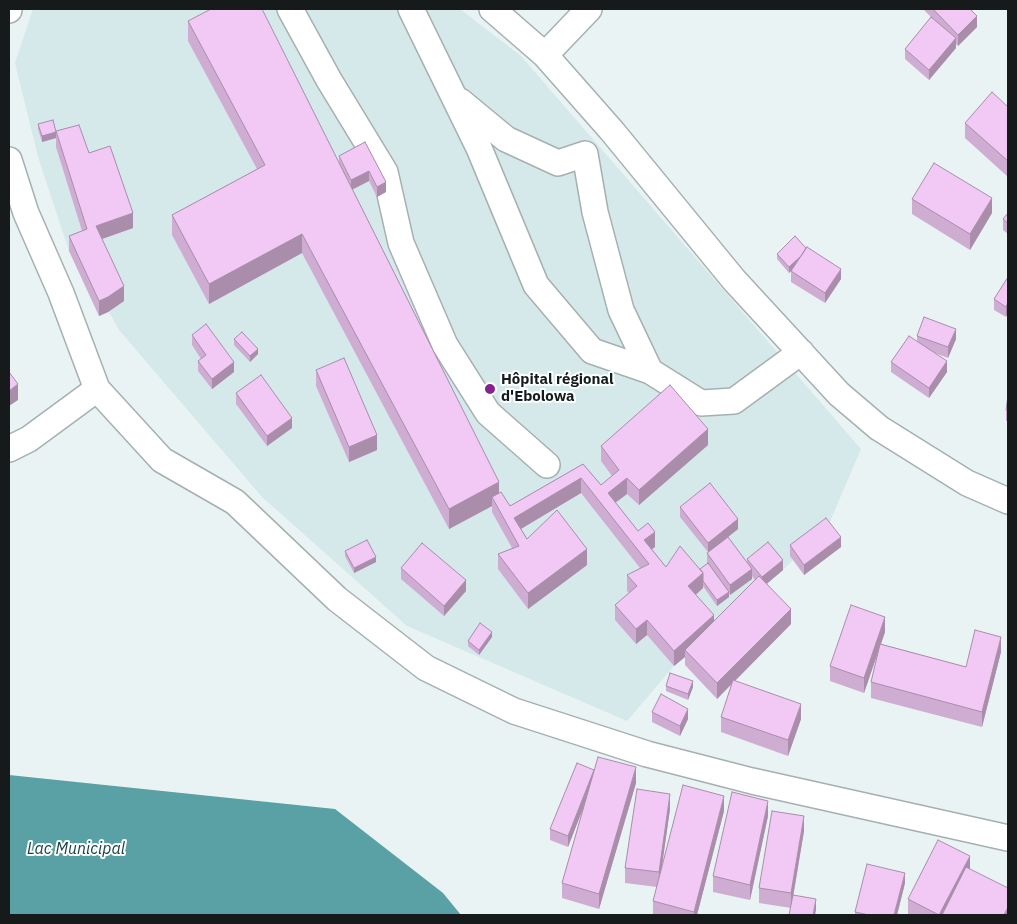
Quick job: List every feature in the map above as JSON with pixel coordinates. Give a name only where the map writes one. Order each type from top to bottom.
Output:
[{"type":"street","points":[[290,9],[329,80],[385,172],[401,243],[444,345],[488,413],[548,465]]},
{"type":"street","points":[[411,9],[480,148],[536,285],[592,351],[650,371],[701,403],[734,401],[801,352]]},
{"type":"street","points":[[492,9],[545,55],[612,132],[734,280],[839,394],[879,428],[967,482],[1008,501]]},
{"type":"street","points":[[545,55],[590,9]]},
{"type":"street","points":[[453,95],[506,139],[558,163],[584,154],[595,212],[621,310],[650,371]]},
{"type":"street","points":[[9,160],[26,213],[61,293],[97,389],[162,460],[235,502],[337,599],[426,668],[514,711],[646,754],[752,781],[1008,838]]},
{"type":"street","points":[[9,449],[29,439],[97,389]]},
{"type":"shaded area","name":"Hôpital régional d'Ebolowa","points":[[33,9],[460,9],[521,56],[861,449],[828,526],[783,570],[674,666],[627,721],[407,626],[262,497],[119,330],[109,312],[99,316],[69,251],[38,157],[15,63]]},
{"type":"water","name":"Lac Municipal","points":[[9,775],[335,809],[443,893],[461,915],[9,915]]},
{"type":"building","points":[[211,9],[262,9],[499,482],[449,509],[302,234],[209,284],[172,215],[265,165],[188,21]]},
{"type":"building","points":[[933,9],[970,9],[977,16],[958,35]]},
{"type":"building","points":[[931,17],[956,38],[929,70],[905,49]]},
{"type":"building","points":[[992,92],[1008,107],[1008,161],[965,123]]},
{"type":"building","points":[[53,120],[56,132],[42,136],[38,124]]},
{"type":"building","points":[[79,125],[89,153],[110,146],[133,213],[96,226],[124,286],[99,301],[69,236],[87,229],[56,131]]},
{"type":"building","points":[[365,142],[386,182],[377,187],[369,171],[351,180],[339,156]]},
{"type":"building","points":[[934,163],[992,198],[970,234],[912,199]]},
{"type":"building","points":[[1008,213],[1008,223],[1003,219]]},
{"type":"building","points":[[795,236],[806,248],[801,256],[789,267],[777,254]]},
{"type":"building","points":[[807,247],[841,269],[825,293],[791,271]]},
{"type":"building","points":[[1008,277],[1008,302],[1006,307],[994,299]]},
{"type":"building","points":[[924,317],[956,329],[948,347],[917,336]]},
{"type":"building","points":[[206,324],[234,362],[212,379],[198,361],[206,355],[192,335]]},
{"type":"building","points":[[242,332],[258,349],[250,356],[234,339]]},
{"type":"building","points":[[909,336],[947,361],[929,388],[891,362]]},
{"type":"building","points":[[344,358],[377,435],[349,447],[316,370]]},
{"type":"building","points":[[9,372],[18,384],[9,391]]},
{"type":"building","points":[[261,375],[292,418],[267,436],[236,393]]},
{"type":"building","points":[[670,385],[708,429],[639,490],[627,478],[608,493],[638,531],[648,523],[655,532],[644,540],[666,567],[680,546],[703,573],[688,586],[714,615],[674,651],[647,620],[636,629],[615,605],[637,586],[627,575],[649,564],[581,478],[514,518],[527,539],[557,510],[587,549],[528,593],[498,554],[519,546],[492,497],[501,492],[510,506],[583,464],[601,485],[619,470],[601,446]]},
{"type":"building","points":[[710,483],[738,519],[708,543],[680,507]]},
{"type":"building","points":[[826,518],[841,537],[804,565],[790,545]]},
{"type":"building","points":[[728,537],[752,569],[730,585],[707,553]]},
{"type":"building","points":[[367,540],[376,557],[354,568],[345,551]]},
{"type":"building","points":[[768,542],[783,560],[762,577],[747,559]]},
{"type":"building","points":[[422,543],[466,580],[444,606],[401,568]]},
{"type":"building","points":[[708,563],[729,592],[717,600],[703,581],[703,573],[700,569]]},
{"type":"building","points":[[759,576],[791,609],[717,683],[685,650]]},
{"type":"building","points":[[851,605],[885,617],[864,678],[830,666]]},
{"type":"building","points":[[480,623],[492,632],[479,650],[468,641]]},
{"type":"building","points":[[975,630],[1001,637],[982,712],[871,682],[880,644],[966,667]]},
{"type":"building","points":[[670,673],[693,681],[688,694],[666,686]]},
{"type":"building","points":[[733,680],[801,704],[788,740],[721,717]]},
{"type":"building","points":[[661,694],[688,709],[680,726],[652,712]]},
{"type":"building","points":[[598,757],[636,767],[599,894],[562,883]]},
{"type":"building","points":[[577,763],[594,770],[568,836],[550,829]]},
{"type":"building","points":[[683,785],[724,796],[694,912],[653,901]]},
{"type":"building","points":[[637,789],[670,794],[659,872],[625,868]]},
{"type":"building","points":[[732,792],[768,801],[750,885],[713,876]]},
{"type":"building","points":[[772,811],[804,816],[791,893],[759,888]]},
{"type":"building","points":[[938,840],[970,856],[939,915],[908,899]]},
{"type":"building","points":[[867,864],[905,873],[894,915],[869,915],[855,912]]},
{"type":"building","points":[[966,867],[1008,888],[1008,907],[1004,915],[942,915]]},
{"type":"building","points":[[793,895],[816,899],[813,915],[789,915]]},
{"type":"place","name":"Hôpital régional d'Ebolowa","points":[[490,389]]}]
